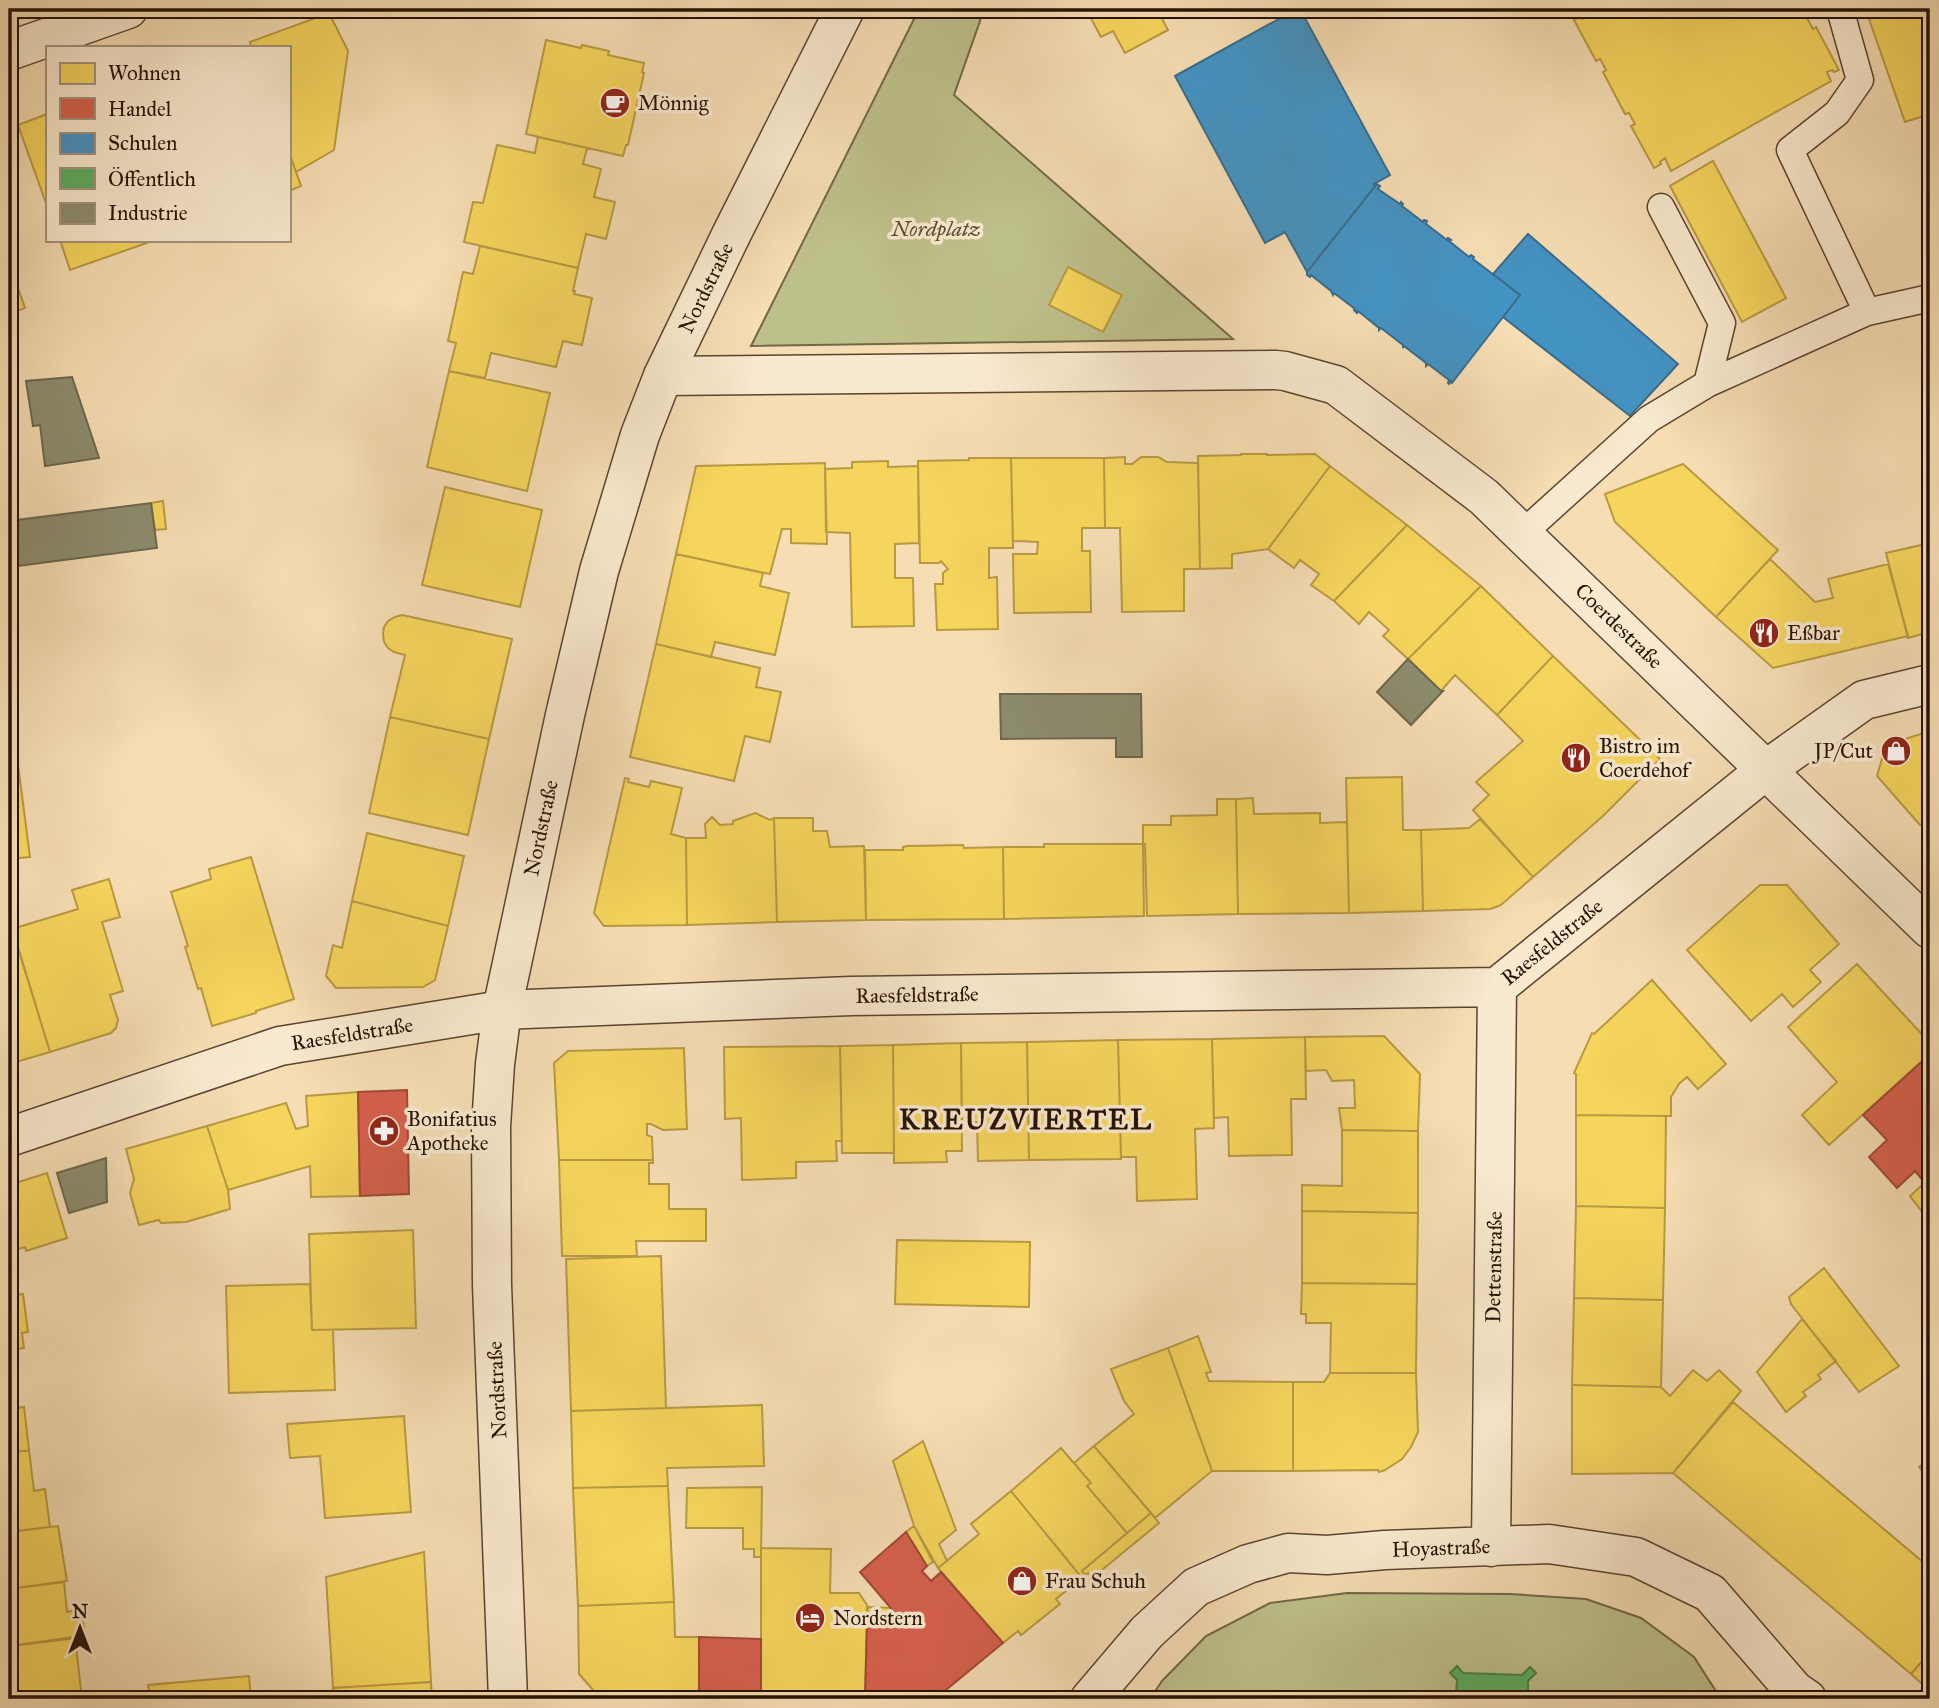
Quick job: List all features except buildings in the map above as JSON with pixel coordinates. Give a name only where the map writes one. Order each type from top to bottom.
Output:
[{"type":"street","points":[[9,51],[128,9]]},
{"type":"street","name":"Nordstraße","points":[[508,1699],[491,1271],[491,1128],[502,1010],[562,728],[599,571],[640,435],[663,376],[843,9]]},
{"type":"street","name":"Coerdestraße","points":[[663,376],[1276,370],[1336,384],[1484,497],[1930,929]]},
{"type":"street","name":"Raesfeldstraße","points":[[9,1138],[281,1045],[502,1010],[851,996],[1497,987],[1767,769],[1864,700],[1930,684]]},
{"type":"street","name":"Dettenstraße","points":[[1491,1547],[1497,987]]},
{"type":"street","name":"Hoyastraße","points":[[1090,1699],[1147,1632],[1196,1587],[1248,1564],[1288,1553],[1327,1555],[1385,1550],[1549,1544],[1636,1557],[1710,1593],[1799,1696]]},
{"type":"lane","points":[[1840,9],[1860,80],[1837,113],[1790,150],[1867,312]]},
{"type":"lane","points":[[1661,207],[1722,323],[1707,384]]},
{"type":"lane","points":[[1523,533],[1649,419],[1707,384],[1867,312],[1930,298]]},
{"type":"green space","name":"Nordplatz","points":[[919,9],[982,9],[954,95],[1233,339],[751,346]]},
{"type":"green space","points":[[1347,1593],[1510,1594],[1586,1599],[1641,1618],[1694,1657],[1721,1699],[1150,1699],[1162,1681],[1206,1636],[1270,1603]]},
{"type":"place","name":"Mönnig","points":[[615,103]]},
{"type":"place","name":"Eßbar","points":[[1764,633]]},
{"type":"place","name":"JP/Cut","points":[[1896,751]]},
{"type":"place","name":"Bistro im Coerdehof","points":[[1576,758]]},
{"type":"place","name":"Bonifatius Apotheke","points":[[384,1131]]},
{"type":"place","name":"Frau Schuh","points":[[1022,1581]]},
{"type":"place","name":"Nordstern","points":[[810,1618]]},
{"type":"district","name":"KREUZVIERTEL","points":[[1026,1119]]}]
